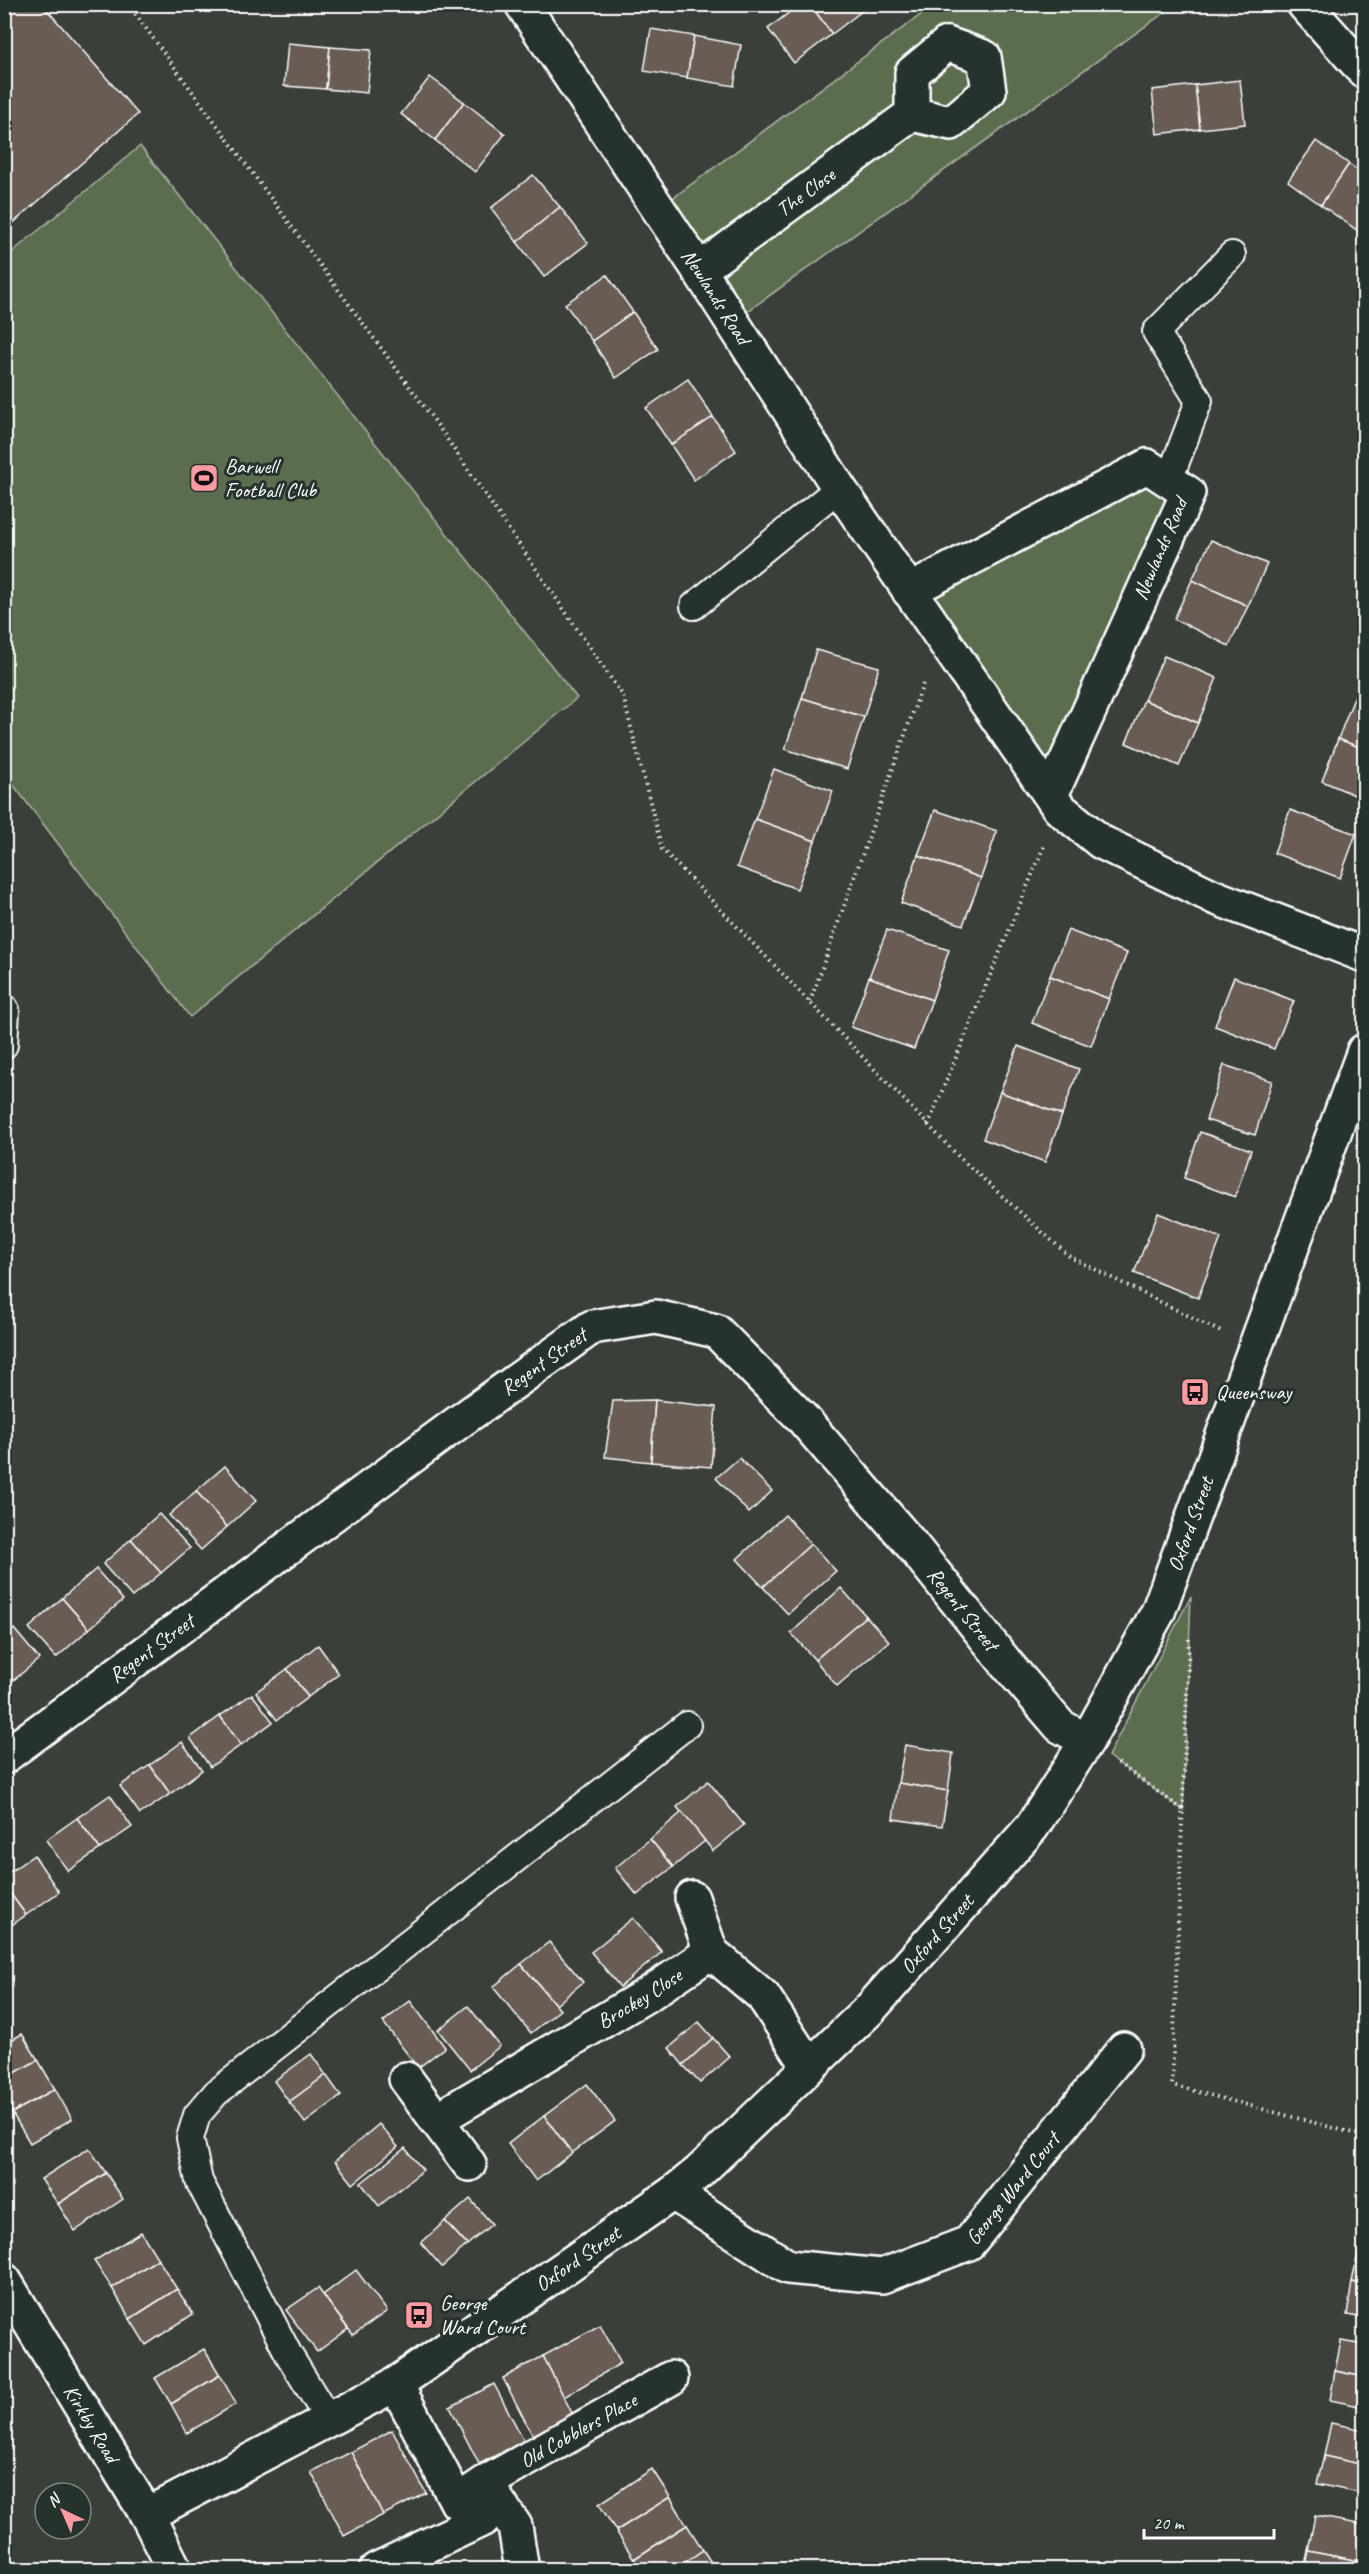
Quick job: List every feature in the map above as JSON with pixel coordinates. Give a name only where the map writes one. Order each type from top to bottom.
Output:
[{"type":"street","name":"Newlands Road","points":[[522,4],[699,270],[839,489],[1055,801],[1101,842],[1214,897],[1365,955]]},
{"type":"street","points":[[1304,4],[1365,71]]},
{"type":"street","name":"The Close","points":[[699,270],[912,114]]},
{"type":"street","name":"Newlands Road","points":[[909,591],[1147,466],[1188,493],[1055,801]]},
{"type":"street","name":"Oxford Street","points":[[147,2515],[396,2384],[673,2193],[699,2172],[869,2010],[1032,1827],[1087,1742],[1158,1612],[1364,1056]]},
{"type":"street","name":"Regent Street","points":[[4,1757],[592,1327],[656,1317],[716,1331],[803,1419],[911,1544],[1006,1664],[1060,1726],[1087,1742]]},
{"type":"street","points":[[692,1898],[711,1952],[763,1996],[808,2066]]},
{"type":"street","name":"Brockey Close","points":[[436,2120],[650,1993],[711,1952]]},
{"type":"street","name":"George Ward Court","points":[[673,2193],[788,2267],[882,2276],[969,2244],[1124,2049]]},
{"type":"street","points":[[406,2079],[469,2164]]},
{"type":"street","name":"Kirkby Road","points":[[4,2280],[147,2515],[176,2570]]},
{"type":"street","name":"Old Cobblers Place","points":[[396,2384],[458,2502],[485,2483],[672,2378]]},
{"type":"street","points":[[376,2570],[483,2518],[485,2483]]},
{"type":"street","points":[[485,2483],[515,2526],[522,2570]]},
{"type":"lane","points":[[1169,480],[1199,401],[1156,332],[1232,255]]},
{"type":"lane","points":[[694,606],[839,489]]},
{"type":"lane","points":[[4,1006],[6,1010],[4,1045]]},
{"type":"lane","points":[[328,2419],[289,2355],[199,2181],[190,2138],[197,2115],[216,2093],[687,1725]]},
{"type":"path","points":[[128,4],[434,420],[623,696],[662,849],[961,1159],[1070,1257],[1255,1349]]},
{"type":"path","points":[[810,1002],[940,637]]},
{"type":"path","points":[[928,1125],[1055,801]]},
{"type":"path","points":[[1189,1631],[1172,2085],[1365,2136]]},
{"type":"path","points":[[1118,1762],[1183,1810]]},
{"type":"green space","points":[[934,5],[1175,5],[741,316],[658,209]]},
{"type":"green space","name":"Barwell Football Club","points":[[140,146],[577,698],[190,1017],[5,774],[5,258]]},
{"type":"green space","points":[[1147,466],[1188,493],[1059,808],[909,591]]},
{"type":"green space","points":[[1191,1596],[1183,1810],[1108,1756]]},
{"type":"building","points":[[4,4],[42,4],[138,114],[4,231]]},
{"type":"building","points":[[800,4],[810,4],[832,34],[794,63],[768,29]]},
{"type":"building","points":[[810,4],[871,4],[832,34]]},
{"type":"building","points":[[651,29],[694,36],[687,78],[644,71]]},
{"type":"building","points":[[694,36],[741,45],[734,86],[687,78]]},
{"type":"building","points":[[288,43],[330,47],[326,89],[284,86]]},
{"type":"building","points":[[330,47],[371,50],[367,93],[326,89]]},
{"type":"building","points":[[430,77],[464,102],[435,140],[401,114]]},
{"type":"building","points":[[1240,80],[1245,124],[1200,129],[1195,85]]},
{"type":"building","points":[[1195,85],[1200,129],[1157,134],[1152,90]]},
{"type":"building","points":[[464,102],[505,134],[475,172],[435,140]]},
{"type":"building","points":[[1316,141],[1349,164],[1321,205],[1288,181]]},
{"type":"building","points":[[1349,164],[1364,175],[1364,235],[1321,205]]},
{"type":"building","points":[[533,175],[560,207],[517,242],[491,208]]},
{"type":"building","points":[[560,207],[588,243],[544,277],[517,242]]},
{"type":"building","points":[[607,275],[633,312],[592,341],[565,304]]},
{"type":"building","points":[[633,312],[658,349],[616,378],[592,341]]},
{"type":"building","points":[[688,379],[713,417],[671,445],[646,408]]},
{"type":"building","points":[[713,417],[736,451],[694,480],[671,445]]},
{"type":"building","points":[[1211,540],[1267,564],[1248,606],[1192,580]]},
{"type":"building","points":[[1192,580],[1248,606],[1229,646],[1174,619]]},
{"type":"building","points":[[816,650],[879,667],[864,717],[802,698]]},
{"type":"building","points":[[1164,656],[1217,678],[1198,723],[1144,700]]},
{"type":"building","points":[[1356,693],[1364,696],[1364,749],[1338,739]]},
{"type":"building","points":[[802,698],[864,717],[847,769],[785,749]]},
{"type":"building","points":[[1144,700],[1198,723],[1179,766],[1126,743]]},
{"type":"building","points":[[1338,739],[1364,749],[1364,799],[1322,781]]},
{"type":"building","points":[[774,769],[833,791],[815,841],[755,819]]},
{"type":"building","points":[[935,810],[997,831],[981,878],[918,855]]},
{"type":"building","points":[[1290,810],[1356,834],[1340,878],[1274,853]]},
{"type":"building","points":[[755,819],[815,841],[797,889],[737,867]]},
{"type":"building","points":[[918,855],[981,878],[963,925],[901,903]]},
{"type":"building","points":[[887,930],[949,950],[932,1000],[869,977]]},
{"type":"building","points":[[1068,930],[1127,953],[1109,999],[1050,976]]},
{"type":"building","points":[[1050,976],[1109,999],[1091,1046],[1032,1023]]},
{"type":"building","points":[[869,977],[932,1000],[914,1049],[851,1027]]},
{"type":"building","points":[[1234,977],[1294,1001],[1274,1049],[1215,1026]]},
{"type":"building","points":[[1018,1046],[1079,1069],[1062,1115],[1000,1092]]},
{"type":"building","points":[[1224,1065],[1272,1081],[1255,1135],[1206,1120]]},
{"type":"building","points":[[1000,1092],[1062,1115],[1045,1162],[983,1139]]},
{"type":"building","points":[[1200,1132],[1251,1150],[1235,1197],[1184,1178]]},
{"type":"building","points":[[1158,1213],[1221,1238],[1198,1298],[1134,1273]]},
{"type":"building","points":[[655,1400],[651,1462],[605,1457],[613,1401]]},
{"type":"building","points":[[655,1400],[716,1407],[711,1467],[651,1462]]},
{"type":"building","points":[[739,1458],[772,1491],[749,1513],[716,1478]]},
{"type":"building","points":[[225,1466],[256,1501],[227,1527],[196,1491]]},
{"type":"building","points":[[196,1491],[227,1527],[201,1550],[169,1515]]},
{"type":"building","points":[[159,1514],[190,1548],[161,1573],[131,1539]]},
{"type":"building","points":[[785,1515],[811,1544],[763,1587],[737,1559]]},
{"type":"building","points":[[131,1539],[161,1573],[132,1597],[103,1564]]},
{"type":"building","points":[[811,1544],[836,1571],[788,1614],[763,1587]]},
{"type":"building","points":[[96,1569],[123,1600],[89,1629],[62,1598]]},
{"type":"building","points":[[841,1588],[866,1616],[815,1660],[791,1633]]},
{"type":"building","points":[[62,1598],[89,1629],[56,1658],[29,1628]]},
{"type":"building","points":[[866,1616],[889,1641],[837,1686],[815,1660]]},
{"type":"building","points":[[14,1629],[39,1659],[4,1688],[4,1637]]},
{"type":"building","points":[[318,1645],[339,1674],[308,1697],[287,1669]]},
{"type":"building","points":[[287,1669],[308,1697],[277,1720],[256,1692]]},
{"type":"building","points":[[252,1694],[273,1722],[241,1745],[220,1716]]},
{"type":"building","points":[[220,1716],[241,1745],[210,1767],[190,1738]]},
{"type":"building","points":[[182,1742],[202,1770],[170,1794],[150,1765]]},
{"type":"building","points":[[905,1745],[953,1753],[948,1791],[898,1783]]},
{"type":"building","points":[[150,1765],[170,1794],[140,1814],[120,1786]]},
{"type":"building","points":[[708,1781],[744,1825],[713,1851],[677,1807]]},
{"type":"building","points":[[898,1783],[948,1791],[942,1826],[893,1819]]},
{"type":"building","points":[[110,1795],[132,1827],[100,1849],[77,1818]]},
{"type":"building","points":[[682,1812],[705,1841],[673,1867],[650,1839]]},
{"type":"building","points":[[77,1818],[100,1849],[68,1871],[46,1840]]},
{"type":"building","points":[[650,1839],[673,1867],[637,1895],[615,1868]]},
{"type":"building","points":[[34,1855],[59,1892],[26,1915],[4,1885],[4,1876]]},
{"type":"building","points":[[4,1885],[26,1915],[4,1930]]},
{"type":"building","points":[[633,1918],[662,1952],[620,1987],[591,1952]]},
{"type":"building","points":[[549,1942],[583,1982],[556,2005],[521,1964]]},
{"type":"building","points":[[521,1964],[560,2010],[531,2033],[493,1987]]},
{"type":"building","points":[[410,2001],[445,2047],[418,2068],[383,2022]]},
{"type":"building","points":[[468,2006],[500,2046],[470,2070],[438,2030]]},
{"type":"building","points":[[699,2022],[713,2038],[683,2065],[669,2048]]},
{"type":"building","points":[[22,2034],[38,2060],[4,2079],[4,2044]]},
{"type":"building","points":[[713,2038],[730,2057],[700,2083],[683,2065]]},
{"type":"building","points":[[311,2054],[326,2075],[289,2102],[274,2081]]},
{"type":"building","points":[[38,2060],[55,2089],[12,2113],[4,2099],[4,2079]]},
{"type":"building","points":[[326,2075],[341,2096],[305,2123],[289,2102]]},
{"type":"building","points":[[587,2084],[615,2121],[572,2153],[544,2116]]},
{"type":"building","points":[[55,2089],[72,2119],[30,2143],[12,2113]]},
{"type":"building","points":[[544,2116],[572,2153],[536,2181],[508,2144]]},
{"type":"building","points":[[379,2124],[398,2147],[353,2184],[335,2161]]},
{"type":"building","points":[[89,2148],[106,2173],[58,2204],[41,2179]]},
{"type":"building","points":[[405,2148],[423,2170],[379,2206],[361,2183]]},
{"type":"building","points":[[106,2173],[123,2199],[75,2231],[58,2204]]},
{"type":"building","points":[[470,2199],[492,2224],[467,2245],[445,2221]]},
{"type":"building","points":[[445,2221],[467,2245],[442,2267],[421,2243]]},
{"type":"building","points":[[141,2232],[158,2259],[112,2288],[94,2261]]},
{"type":"building","points":[[1359,2249],[1364,2250],[1364,2285],[1352,2282]]},
{"type":"building","points":[[158,2259],[177,2289],[130,2319],[112,2288]]},
{"type":"building","points":[[356,2270],[387,2311],[353,2335],[323,2295]]},
{"type":"building","points":[[1352,2282],[1364,2285],[1364,2318],[1347,2315]]},
{"type":"building","points":[[318,2288],[348,2329],[317,2352],[286,2310]]},
{"type":"building","points":[[177,2289],[193,2314],[146,2345],[130,2319]]},
{"type":"building","points":[[600,2325],[621,2363],[564,2397],[543,2356]]},
{"type":"building","points":[[1341,2341],[1364,2345],[1364,2377],[1335,2371]]},
{"type":"building","points":[[204,2349],[220,2375],[171,2404],[155,2378]]},
{"type":"building","points":[[543,2356],[573,2415],[533,2436],[503,2378]]},
{"type":"building","points":[[1335,2371],[1364,2377],[1364,2407],[1330,2400]]},
{"type":"building","points":[[220,2375],[236,2404],[187,2433],[171,2404]]},
{"type":"building","points":[[494,2384],[524,2441],[479,2464],[450,2407]]},
{"type":"building","points":[[1331,2423],[1364,2430],[1364,2465],[1324,2456]]},
{"type":"building","points":[[392,2430],[426,2493],[383,2515],[351,2452]]},
{"type":"building","points":[[351,2452],[383,2515],[344,2536],[311,2472]]},
{"type":"building","points":[[1324,2456],[1364,2465],[1364,2494],[1317,2484]]},
{"type":"building","points":[[652,2469],[670,2497],[616,2531],[599,2504]]},
{"type":"building","points":[[670,2497],[687,2525],[634,2559],[616,2531]]},
{"type":"building","points":[[1315,2516],[1364,2525],[1364,2562],[1308,2551]]},
{"type":"building","points":[[687,2525],[703,2550],[674,2570],[641,2570],[634,2559]]},
{"type":"building","points":[[703,2550],[716,2570],[674,2570]]},
{"type":"building","points":[[1308,2551],[1364,2562],[1364,2570],[1304,2570]]},
{"type":"place","name":"Barwell Football Club","points":[[204,478]]},
{"type":"place","name":"Queensway","points":[[1195,1392]]},
{"type":"place","name":"George Ward Court","points":[[419,2315]]}]
